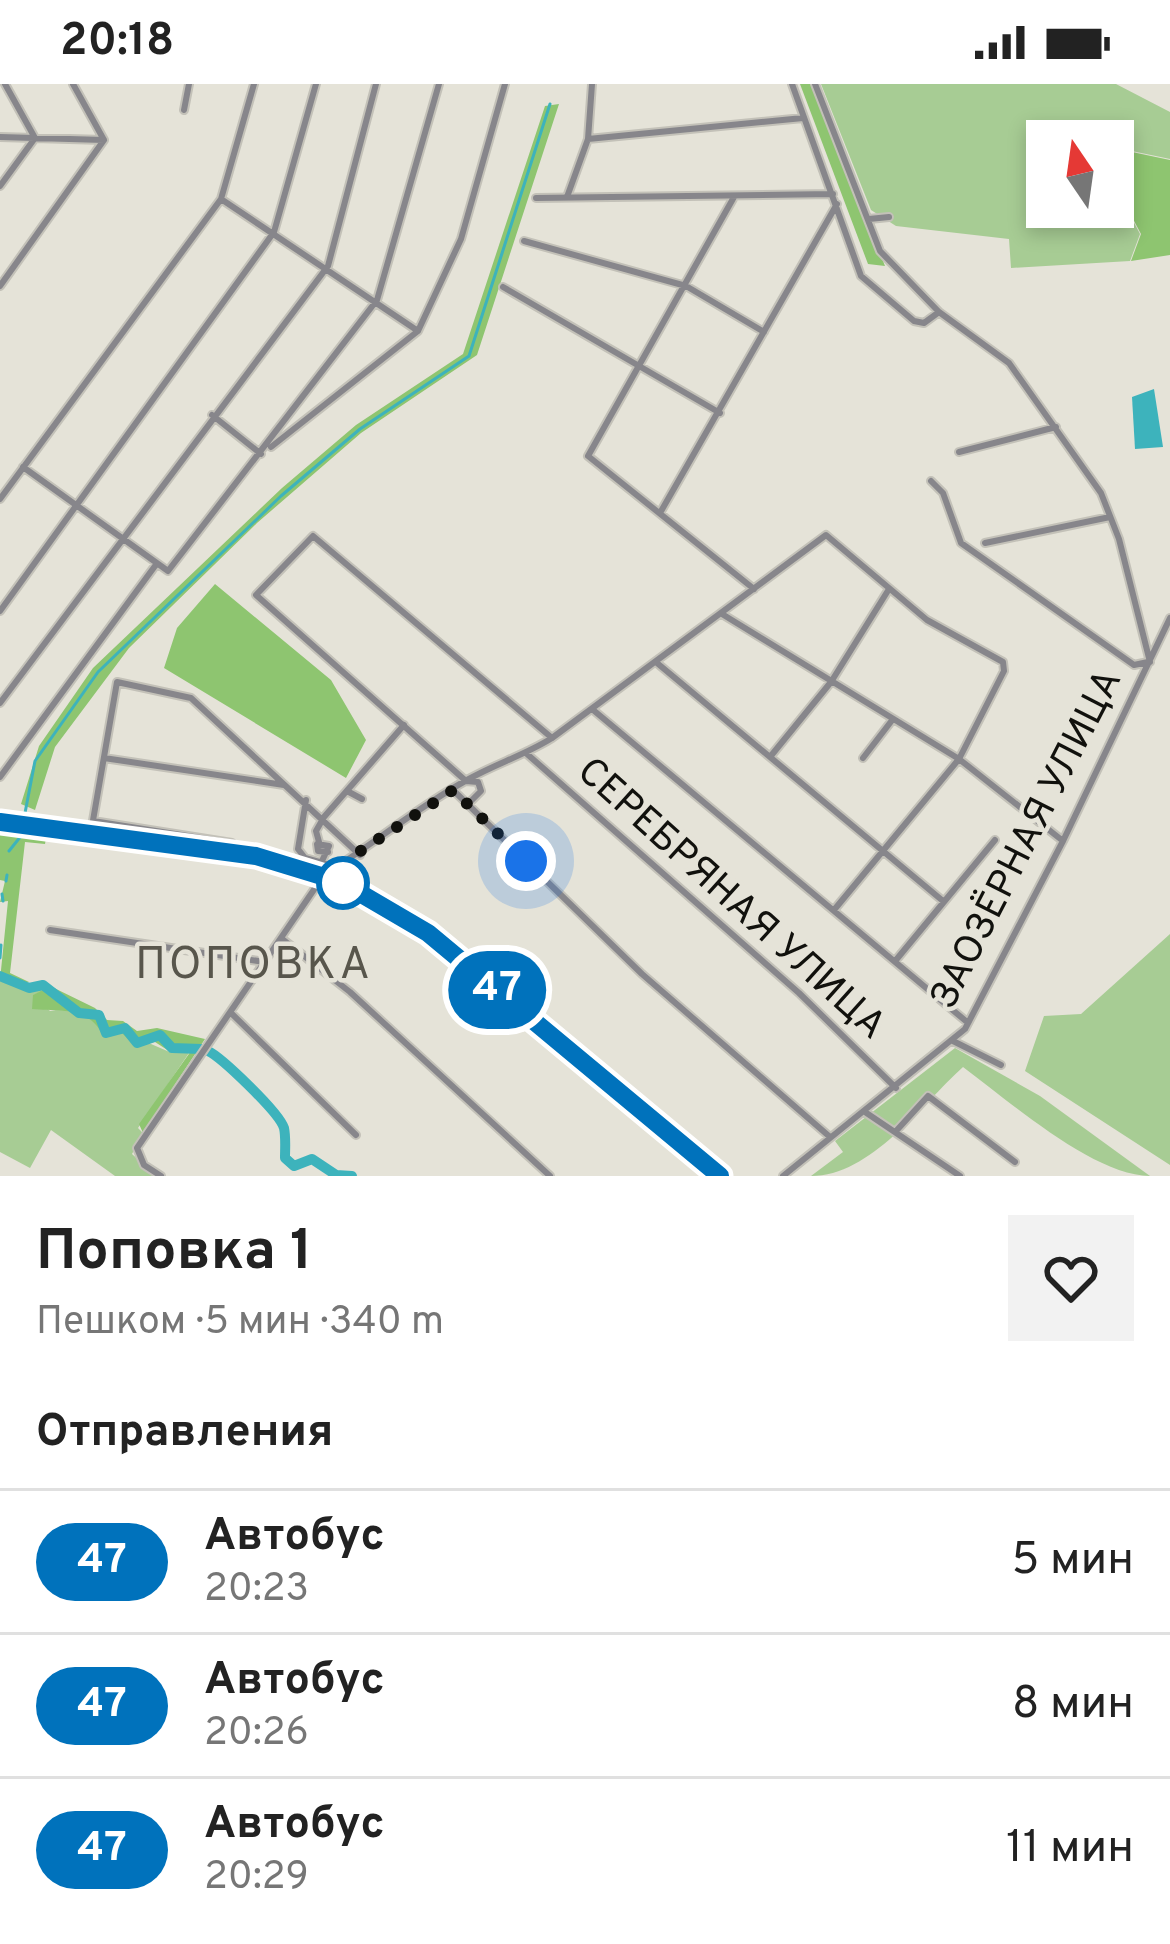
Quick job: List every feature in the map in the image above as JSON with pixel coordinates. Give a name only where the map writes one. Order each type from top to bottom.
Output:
[{"type":"street","points":[[5,84],[35,138]]},
{"type":"street","points":[[73,84],[104,140]]},
{"type":"street","points":[[184,110],[189,84]]},
{"type":"street","points":[[0,499],[221,199],[254,84]]},
{"type":"street","points":[[0,611],[274,232],[316,84]]},
{"type":"street","points":[[0,703],[328,266],[376,84]]},
{"type":"street","points":[[261,455],[377,301],[439,84]]},
{"type":"street","points":[[23,467],[168,571],[230,484],[418,331],[461,239],[506,84]]},
{"type":"street","points":[[567,196],[588,139],[594,110],[592,84]]},
{"type":"street","points":[[792,84],[861,276],[914,321],[924,323],[939,313]]},
{"type":"street","points":[[815,84],[880,251],[939,313],[1009,363],[1101,493],[1150,662],[1134,665],[1040,593],[982,562],[961,543],[943,493],[932,481]]},
{"type":"street","points":[[588,139],[803,118]]},
{"type":"street","points":[[0,137],[104,140]]},
{"type":"street","points":[[0,186],[35,138]]},
{"type":"street","points":[[0,286],[104,140]]},
{"type":"street","points":[[536,198],[833,194]]},
{"type":"street","points":[[734,196],[588,456],[754,589]]},
{"type":"street","points":[[221,199],[328,266],[418,331]]},
{"type":"street","points":[[659,514],[837,204]]},
{"type":"street","points":[[869,219],[889,217]]},
{"type":"street","points":[[524,241],[686,286],[764,332]]},
{"type":"street","points":[[503,287],[720,413]]},
{"type":"street","points":[[212,415],[261,455]]},
{"type":"street","points":[[959,452],[1056,427]]},
{"type":"street","points":[[985,543],[1110,517]]},
{"type":"street","points":[[0,822],[92,828],[323,869],[337,867],[466,781],[553,738],[826,535],[927,620],[1003,662],[1004,671],[959,759],[834,910]]},
{"type":"street","points":[[468,804],[481,790],[478,782],[466,781],[256,595],[313,536],[553,738]]},
{"type":"street","points":[[0,777],[155,566]]},
{"type":"street","points":[[770,757],[831,682],[890,589]]},
{"type":"street","points":[[721,614],[959,759],[1064,841]]},
{"type":"street","name":"ЗАОЗЁРНАЯ УЛИЦА","points":[[783,1176],[953,1041],[968,1022],[1064,841],[1170,618]]},
{"type":"street","points":[[657,663],[943,901]]},
{"type":"street","points":[[92,828],[117,682],[191,698],[360,855]]},
{"type":"street","points":[[592,709],[968,1022]]},
{"type":"street","points":[[862,758],[893,719]]},
{"type":"street","points":[[161,1176],[144,1165],[137,1148],[323,869],[328,844],[319,842],[316,831],[324,817],[404,725]]},
{"type":"street","name":"СЕРЕБРЯНАЯ УЛИЦА","points":[[526,754],[800,993],[896,1088]]},
{"type":"street","points":[[104,758],[289,785]]},
{"type":"street","points":[[347,790],[362,799]]},
{"type":"street","points":[[453,790],[642,974],[831,1138]]},
{"type":"street","points":[[306,800],[298,849],[428,933],[720,1176]]},
{"type":"street","points":[[896,960],[995,840]]},
{"type":"street","points":[[50,929],[265,962]]},
{"type":"street","points":[[280,938],[366,1006],[550,1176]]},
{"type":"street","points":[[230,1013],[356,1135]]},
{"type":"street","points":[[953,1041],[1001,1066]]},
{"type":"street","points":[[897,1130],[928,1096],[1015,1162]]},
{"type":"street","points":[[865,1112],[960,1176]]},
{"type":"green space","points":[[800,84],[813,84],[885,266],[868,264]]},
{"type":"green space","points":[[821,84],[1116,84],[1170,112],[1170,159],[1134,151],[1134,120],[1026,120],[1026,228],[1134,228],[1134,223],[1140,234],[1130,261],[1011,268],[1009,239],[896,226],[871,210]]},
{"type":"green space","points":[[559,104],[477,355],[361,433],[257,523],[129,648],[55,747],[35,810],[21,804],[39,746],[93,668],[282,488],[356,425],[463,354],[545,106]]},
{"type":"green space","points":[[1134,152],[1170,160],[1170,255],[1131,261],[1141,234],[1134,221]]},
{"type":"green space","points":[[215,584],[331,680],[366,740],[346,778],[164,668],[177,628]]},
{"type":"green space","points":[[0,826],[47,832],[45,844],[25,842],[10,973],[29,982],[16,985],[0,980],[8,901],[0,902],[5,881],[0,880]]},
{"type":"green space","points":[[1170,934],[1170,1165],[1025,1071],[1044,1016],[1081,1014]]},
{"type":"green space","points":[[0,980],[50,986],[34,995],[50,1011],[67,1008],[172,1053],[191,1050],[138,1128],[143,1133],[132,1154],[156,1176],[115,1176],[51,1130],[30,1168],[0,1152]]},
{"type":"green space","points":[[50,986],[95,1008],[107,1020],[123,1021],[137,1031],[157,1028],[205,1039],[143,1133],[139,1124],[191,1051],[172,1053],[155,1042],[133,1044],[121,1032],[103,1035],[81,1014],[32,1009],[33,995]]},
{"type":"green space","points":[[955,1048],[1040,1096],[1150,1176],[1128,1173],[1079,1151],[963,1067],[874,1152],[833,1173],[811,1176],[843,1152],[835,1141]]},
{"type":"water","points":[[1154,389],[1163,447],[1135,449],[1132,397]]},
{"type":"waterway","points":[[25,813],[35,761],[98,672],[281,496],[360,429],[469,356],[550,104]]},
{"type":"waterway","points":[[9,851],[21,836]]},
{"type":"waterway","points":[[6,881],[7,875]]},
{"type":"waterway","points":[[2,894],[3,901]]},
{"type":"waterway","points":[[0,958],[1,945]]},
{"type":"waterway","points":[[0,976],[29,988],[43,985],[79,1013],[99,1015],[106,1033],[125,1028],[137,1043],[160,1035],[172,1048],[201,1049]]},
{"type":"waterway","points":[[208,1051],[280,1120],[285,1158],[294,1166],[312,1159],[336,1175],[352,1176]]},
{"type":"bus line","name":"47","points":[[0,822],[256,856],[341,882],[428,933],[720,1176]]},
{"type":"district","name":"ПОПОВКА","points":[[254,966]]},
{"type":"route","points":[[343,883],[324,875],[371,849],[453,790],[526,861]]}]
